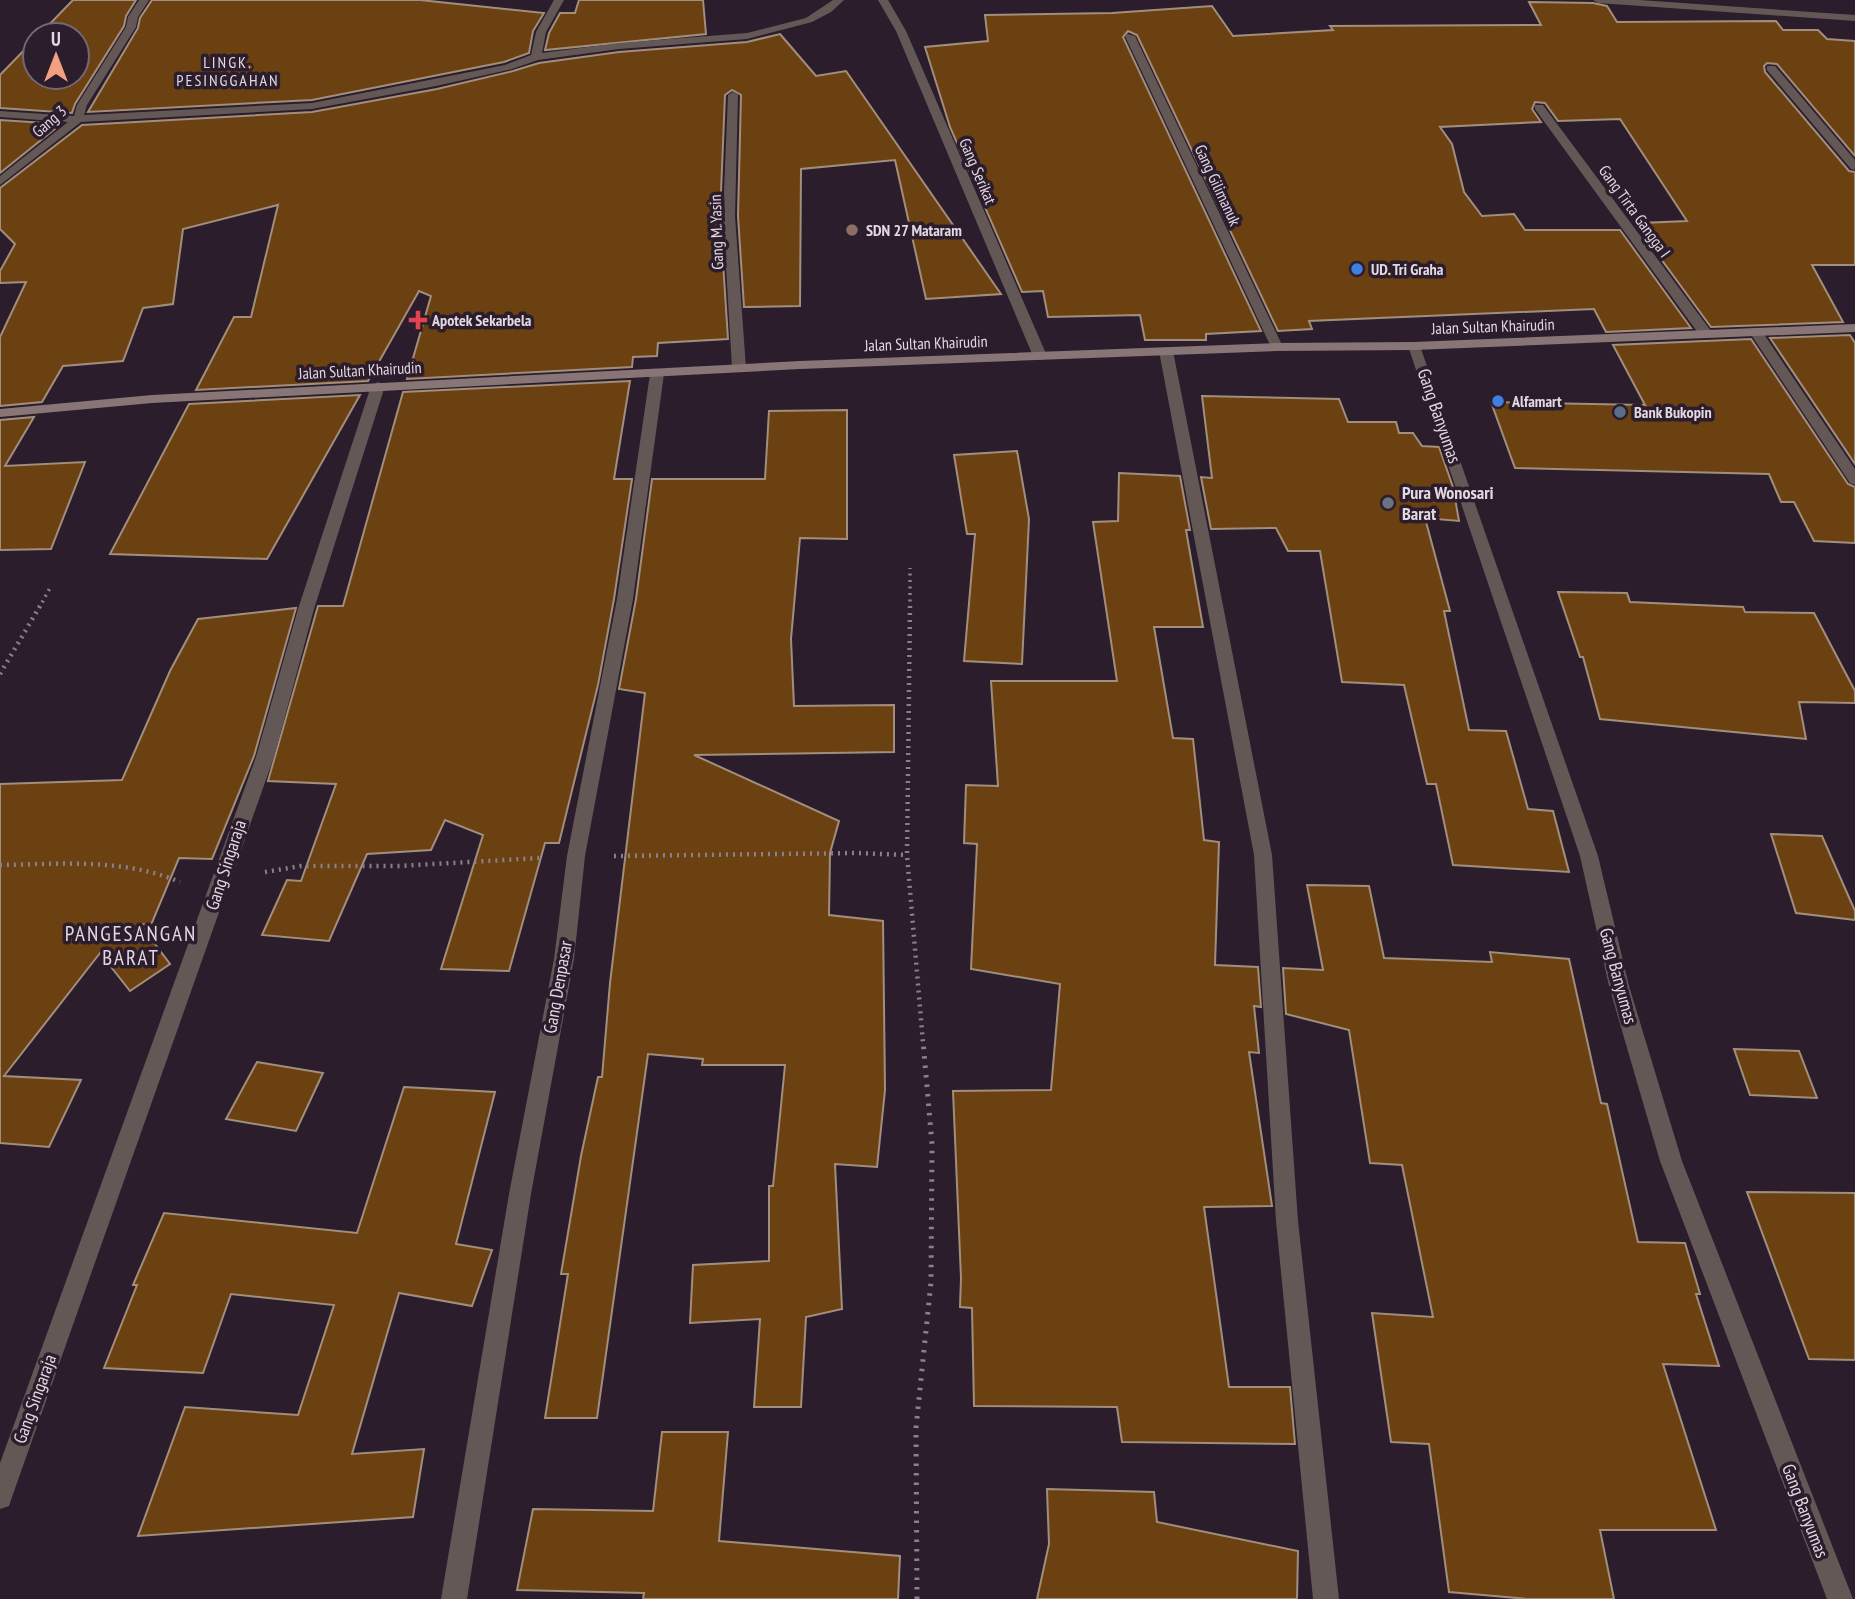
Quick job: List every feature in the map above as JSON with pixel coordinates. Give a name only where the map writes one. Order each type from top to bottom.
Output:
[{"type":"main road","name":"Jalan Sultan Khairudin","points":[[0,413],[152,399],[738,368],[1277,347],[1414,346],[1855,328]]},
{"type":"street","name":"Gang 3","points":[[0,182],[78,119],[82,105],[131,27],[133,17],[144,0]]},
{"type":"street","points":[[537,57],[541,32],[559,0]]},
{"type":"street","points":[[0,114],[78,119],[312,106],[436,83],[508,67],[537,57],[619,46],[699,42],[747,36],[809,20],[828,10],[839,0]]},
{"type":"street","name":"Gang Serikat","points":[[883,0],[901,31],[1040,356]]},
{"type":"street","points":[[1598,0],[1855,18]]},
{"type":"street","name":"Gang Gilimanuk","points":[[1130,36],[1277,347]]},
{"type":"street","points":[[1771,68],[1855,167]]},
{"type":"street","name":"Gang M. Yasin","points":[[733,95],[729,216],[738,368]]},
{"type":"street","name":"Gang Tirta Gangga I","points":[[1539,107],[1706,334]]},
{"type":"street","points":[[1756,333],[1855,481]]},
{"type":"street","name":"Gang Banyumas","points":[[1414,346],[1589,856],[1619,986],[1671,1161],[1840,1599]]},
{"type":"street","points":[[1166,351],[1263,855],[1287,1221],[1326,1599]]},
{"type":"street","name":"Gang Denpasar","points":[[454,1599],[520,1194],[564,958],[576,856],[625,599],[657,374]]},
{"type":"street","name":"Gang Singaraja","points":[[0,1497],[265,757],[306,609],[378,386]]},
{"type":"path","points":[[910,568],[907,855],[932,1143],[931,1282],[916,1428],[917,1599]]},
{"type":"path","points":[[0,674],[50,588]]},
{"type":"path","points":[[0,865],[110,866],[168,875],[181,882],[223,879],[301,866],[399,866],[576,856],[857,853],[907,855]]},
{"type":"building","points":[[73,0],[136,0],[126,16],[124,26],[91,79],[91,21],[53,21]]},
{"type":"building","points":[[152,0],[420,0],[544,13],[533,31],[529,53],[504,62],[312,100],[88,112]]},
{"type":"building","points":[[579,0],[703,0],[706,34],[545,50],[549,33],[560,13],[575,13]]},
{"type":"building","points":[[1529,2],[1593,3],[1607,6],[1617,22],[1776,21],[1783,30],[1818,30],[1827,39],[1855,41],[1855,156],[1777,64],[1767,63],[1764,66],[1765,72],[1849,171],[1855,172],[1855,265],[1812,265],[1843,322],[1711,327],[1639,229],[1646,229],[1641,223],[1687,221],[1620,119],[1558,121],[1545,103],[1535,102],[1532,109],[1541,122],[1440,127],[1452,144],[1464,192],[1482,216],[1514,214],[1525,230],[1620,230],[1691,328],[1606,332],[1594,309],[1309,321],[1312,329],[1278,331],[1137,35],[1128,31],[1123,37],[1261,331],[1206,334],[1206,340],[1145,340],[1140,315],[1048,317],[1043,291],[1022,292],[950,127],[925,47],[988,41],[985,15],[1112,13],[1212,6],[1233,36],[1333,30],[1330,26],[1541,25]]},
{"type":"building","points":[[780,34],[816,76],[846,71],[1001,294],[926,299],[895,160],[801,169],[800,306],[744,307],[738,216],[741,95],[732,90],[725,95],[720,216],[728,339],[658,343],[657,356],[633,357],[632,367],[407,379],[431,296],[419,291],[368,381],[196,390],[234,317],[251,317],[278,205],[183,229],[173,304],[143,308],[123,361],[63,366],[42,402],[0,406],[0,337],[26,282],[0,283],[0,271],[15,244],[0,229],[0,188],[82,125],[312,112],[437,89],[539,63],[619,52],[747,42]]},
{"type":"building","points":[[21,53],[21,91],[83,91],[72,113],[0,108],[0,75]]},
{"type":"building","points":[[0,120],[61,124],[0,173]]},
{"type":"building","points":[[1850,335],[1855,343],[1855,464],[1770,338]]},
{"type":"building","points":[[1751,339],[1848,484],[1855,487],[1855,543],[1814,541],[1794,502],[1781,502],[1769,474],[1515,468],[1491,402],[1645,405],[1613,345]]},
{"type":"building","points":[[630,381],[614,479],[632,479],[598,685],[559,843],[545,843],[509,971],[441,969],[483,835],[445,820],[431,850],[367,854],[329,941],[262,935],[287,880],[301,881],[336,784],[268,781],[318,606],[343,606],[403,392]]},
{"type":"building","points":[[360,395],[267,559],[110,554],[189,404]]},
{"type":"building","points":[[1202,396],[1339,399],[1348,422],[1396,422],[1399,433],[1413,433],[1422,446],[1439,447],[1453,487],[1459,521],[1425,518],[1450,611],[1444,611],[1469,730],[1506,731],[1528,809],[1553,811],[1569,872],[1453,865],[1436,784],[1427,784],[1404,685],[1342,682],[1320,551],[1288,551],[1276,528],[1211,529],[1201,477],[1212,478]]},
{"type":"building","points":[[847,410],[847,539],[800,538],[791,639],[794,706],[894,705],[894,752],[694,755],[839,821],[830,853],[829,915],[883,921],[885,1090],[877,1167],[835,1164],[842,1309],[806,1317],[801,1407],[754,1407],[760,1319],[690,1323],[693,1265],[769,1261],[769,1186],[773,1186],[785,1065],[702,1065],[703,1059],[648,1054],[597,1418],[545,1418],[568,1274],[561,1274],[581,1156],[598,1077],[602,1077],[610,983],[645,693],[619,689],[636,599],[652,479],[765,479],[769,411]]},
{"type":"building","points":[[34,417],[5,466],[85,462],[51,549],[0,550],[0,420]]},
{"type":"building","points":[[1017,451],[1029,519],[1022,664],[964,661],[975,534],[967,534],[954,455]]},
{"type":"building","points":[[1119,473],[1180,476],[1190,530],[1186,530],[1203,627],[1154,627],[1173,738],[1193,739],[1204,840],[1219,842],[1215,965],[1258,967],[1261,1007],[1254,1006],[1259,1053],[1249,1052],[1272,1206],[1204,1207],[1229,1387],[1290,1387],[1295,1444],[1122,1442],[1117,1407],[974,1406],[972,1308],[960,1307],[953,1091],[1051,1090],[1060,984],[971,969],[977,844],[964,843],[966,785],[998,786],[991,681],[1117,681],[1093,522],[1118,521]]},
{"type":"building","points":[[1558,592],[1627,593],[1630,602],[1743,607],[1745,612],[1814,613],[1855,691],[1855,703],[1799,702],[1806,739],[1600,719],[1583,657],[1580,657]]},
{"type":"building","points":[[296,608],[254,756],[212,859],[179,858],[151,925],[140,924],[170,964],[130,991],[100,953],[4,1076],[81,1080],[49,1147],[0,1143],[0,784],[122,780],[170,671],[198,619]]},
{"type":"building","points":[[1771,834],[1822,836],[1855,911],[1855,920],[1796,913]]},
{"type":"building","points":[[1307,885],[1369,886],[1384,958],[1492,962],[1490,952],[1569,959],[1601,1103],[1607,1104],[1638,1242],[1685,1243],[1700,1294],[1696,1294],[1719,1366],[1663,1364],[1716,1530],[1600,1530],[1614,1599],[1528,1599],[1449,1592],[1429,1444],[1391,1442],[1372,1313],[1433,1317],[1402,1165],[1370,1163],[1349,1030],[1286,1014],[1283,968],[1323,970]]},
{"type":"building","points":[[1734,1049],[1799,1051],[1817,1098],[1750,1095]]},
{"type":"building","points":[[257,1062],[323,1073],[296,1131],[226,1119]]},
{"type":"building","points":[[404,1087],[495,1092],[456,1244],[492,1250],[472,1306],[399,1293],[352,1454],[424,1449],[413,1517],[138,1536],[185,1407],[298,1415],[334,1305],[231,1294],[203,1373],[104,1368],[137,1285],[133,1285],[164,1213],[357,1233]]},
{"type":"building","points":[[1747,1192],[1855,1193],[1855,1360],[1809,1359]]},
{"type":"building","points":[[662,1432],[728,1432],[719,1541],[900,1556],[898,1599],[643,1599],[644,1593],[517,1590],[533,1509],[653,1511]]},
{"type":"building","points":[[1047,1489],[1154,1492],[1157,1522],[1298,1551],[1297,1599],[1037,1599],[1049,1544]]},
{"type":"place","name":"SDN 27 Mataram","points":[[852,230]]},
{"type":"place","name":"UD. Tri Graha","points":[[1357,269]]},
{"type":"place","name":"Apotek Sekarbela","points":[[418,320]]},
{"type":"place","name":"Alfamart","points":[[1498,401]]},
{"type":"place","name":"Bank Bukopin","points":[[1620,412]]},
{"type":"place","name":"Pura Wonosari Barat","points":[[1388,503]]},
{"type":"district","name":"LINGK. PESINGGAHAN","points":[[228,71]]},
{"type":"district","name":"PANGESANGAN BARAT","points":[[131,946]]}]
